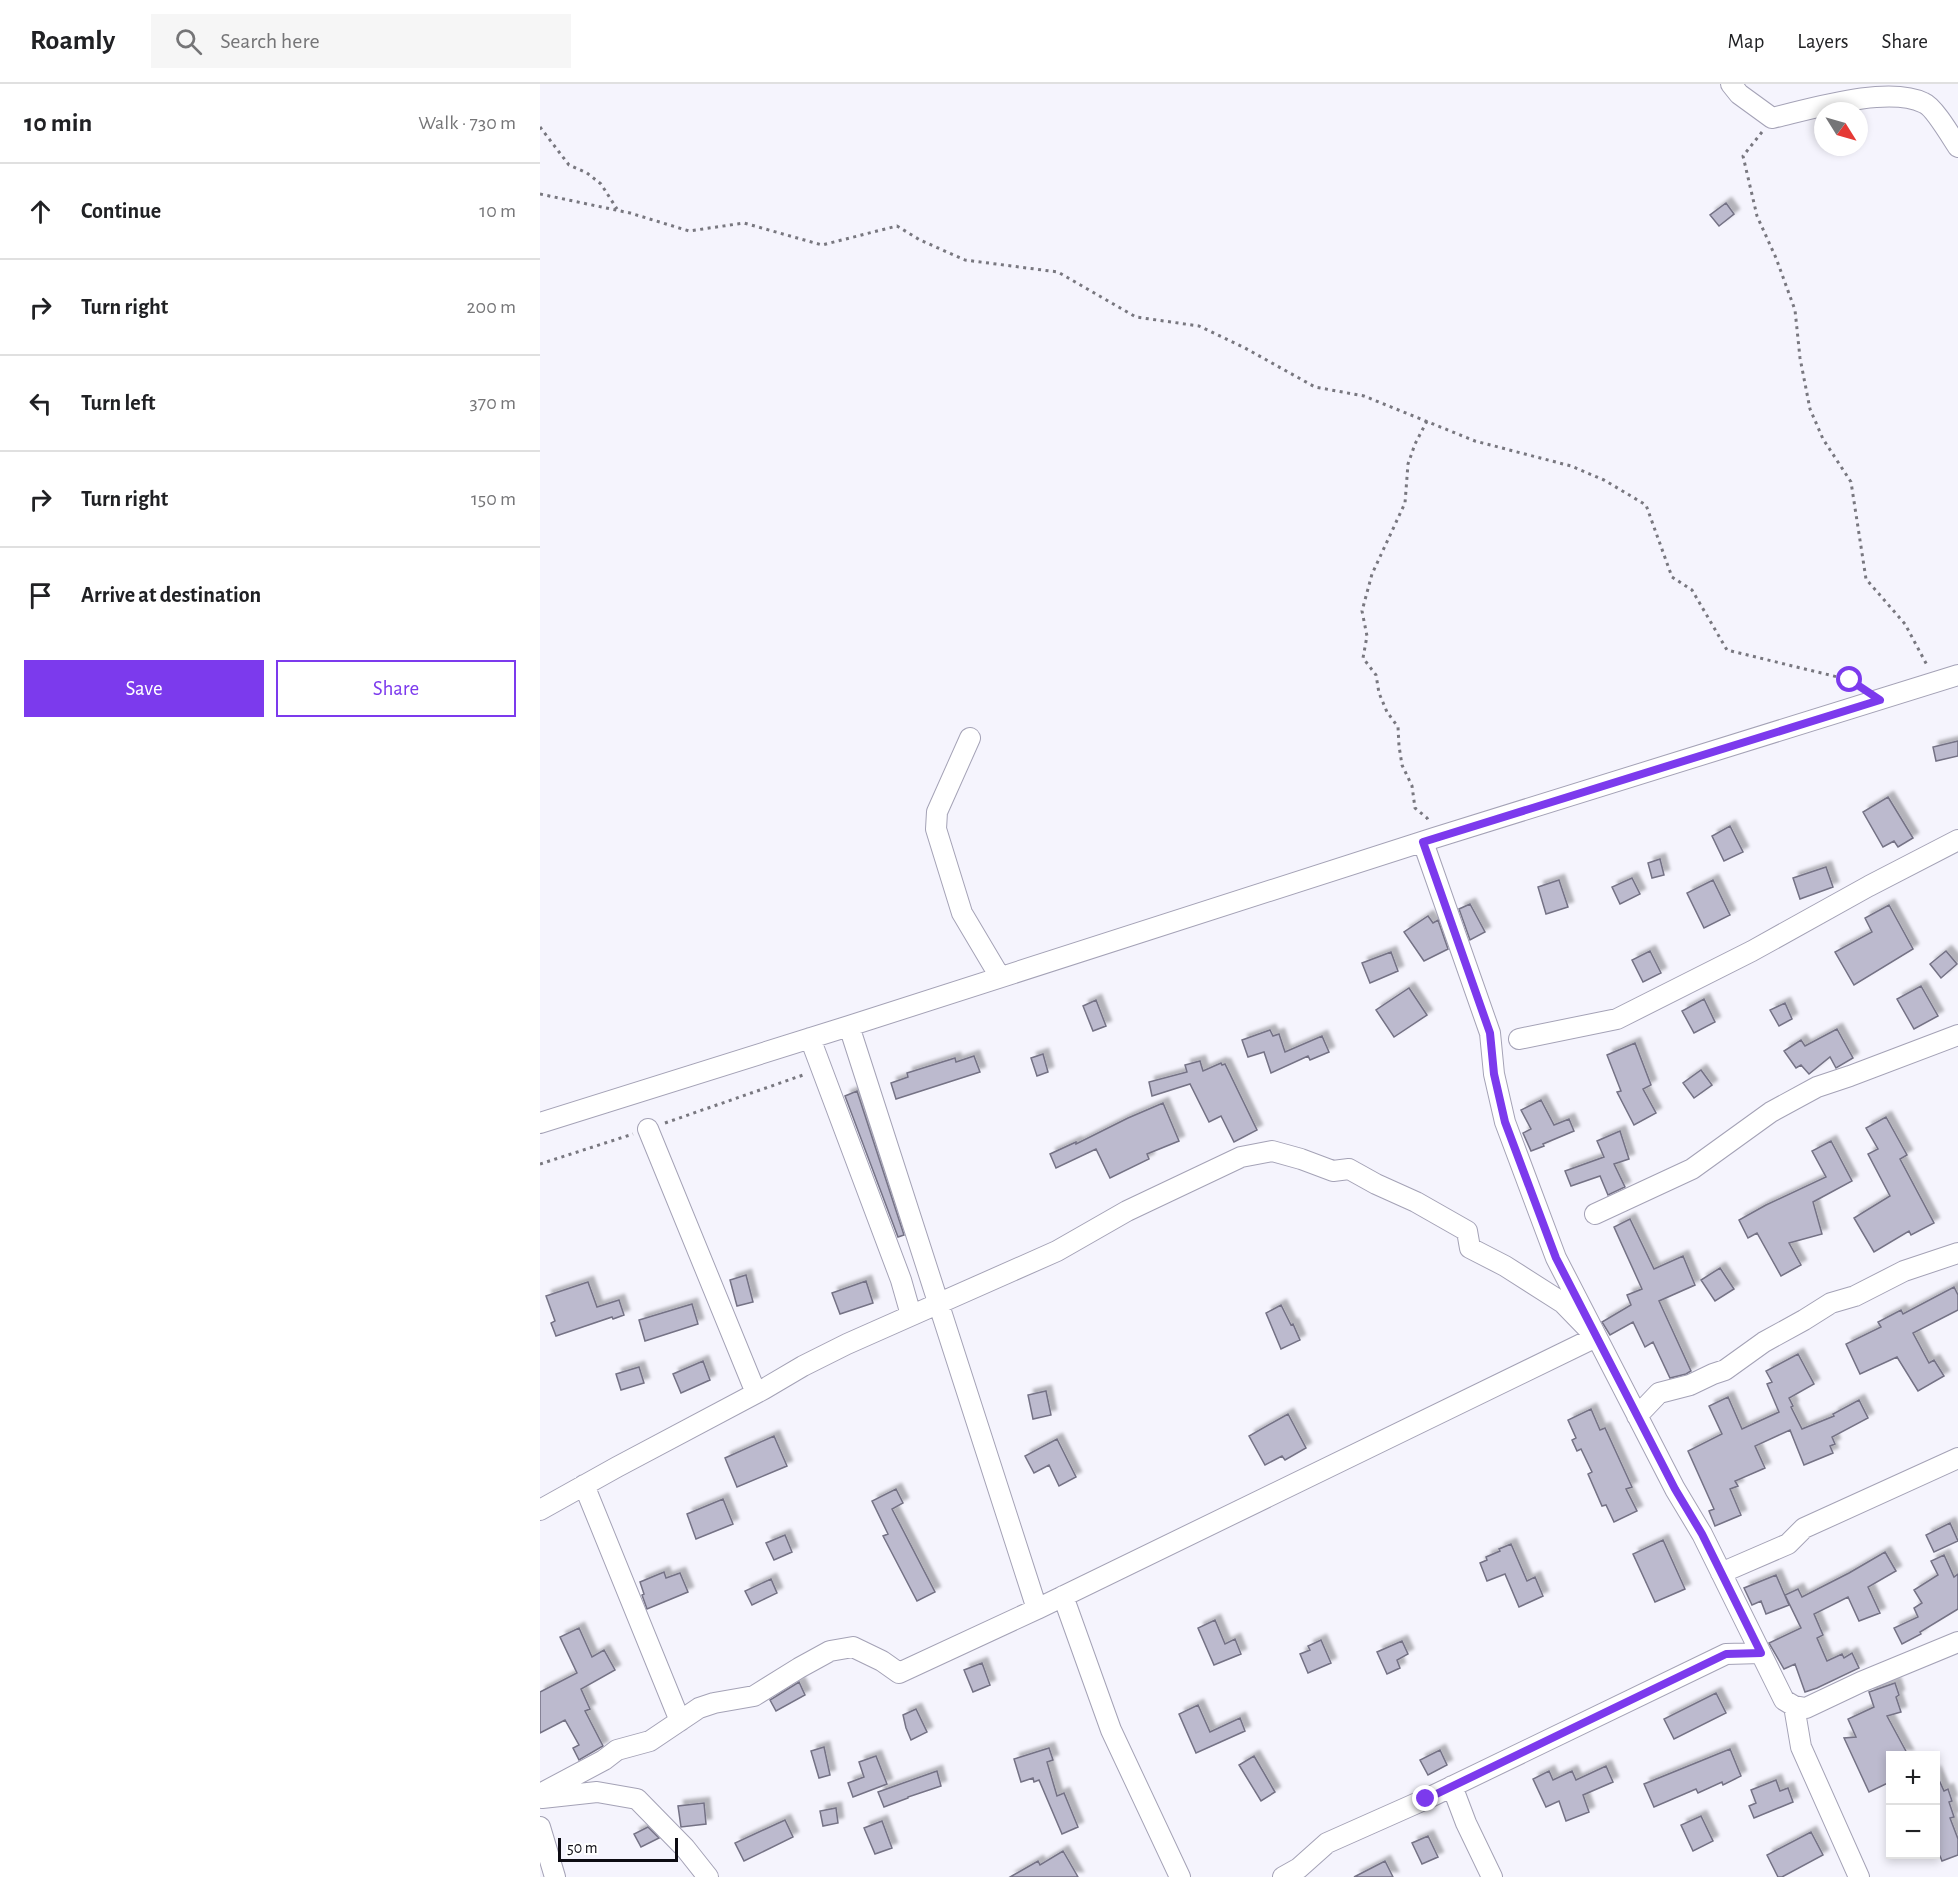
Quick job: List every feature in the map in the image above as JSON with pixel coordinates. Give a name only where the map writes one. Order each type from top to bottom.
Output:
[{"type":"street","points":[[1731,84],[1739,94],[1772,118],[1856,98],[1901,97],[1926,103]]},
{"type":"street","points":[[1914,84],[1958,147]]},
{"type":"street","points":[[540,1123],[1428,840],[1958,675]]},
{"type":"street","points":[[970,738],[937,812],[936,829],[962,913],[1000,977]]},
{"type":"street","points":[[1428,840],[1490,1033],[1494,1074],[1505,1122],[1556,1258],[1675,1489],[1702,1534],[1785,1700],[1794,1706],[1806,1708],[1861,1682],[1958,1642]]},
{"type":"street","points":[[1519,1039],[1617,1019],[1752,951],[1958,840]]},
{"type":"street","points":[[849,1026],[1037,1609]]},
{"type":"street","points":[[1595,1214],[1692,1169],[1771,1112],[1817,1087],[1958,1035]]},
{"type":"street","points":[[810,1038],[897,1268],[911,1315]]},
{"type":"street","points":[[648,1129],[756,1393]]},
{"type":"street","points":[[540,1510],[847,1344],[1057,1251],[1127,1210],[1241,1157],[1272,1151],[1332,1171],[1349,1169],[1449,1220],[1467,1231],[1470,1248],[1505,1266],[1563,1303],[1596,1337]]},
{"type":"street","points":[[1637,1416],[1659,1393],[1690,1385],[1725,1370],[1764,1342],[1831,1303],[1855,1296],[1904,1271],[1958,1253]]},
{"type":"street","points":[[540,1796],[604,1760],[617,1750],[650,1741],[699,1708],[754,1696],[830,1651],[854,1647],[882,1661],[899,1673],[1037,1609],[1596,1337]]},
{"type":"street","points":[[1721,1574],[1788,1544],[1804,1528],[1958,1458]]},
{"type":"street","points":[[585,1485],[680,1721]]},
{"type":"street","points":[[1063,1596],[1112,1730],[1180,1877]]},
{"type":"street","points":[[1283,1877],[1299,1868],[1327,1843],[1452,1786],[1726,1654],[1761,1653]]},
{"type":"street","points":[[1794,1706],[1801,1747],[1859,1877]]},
{"type":"street","points":[[1452,1786],[1466,1823],[1492,1877]]},
{"type":"street","points":[[540,1796],[597,1792],[637,1799],[685,1848],[708,1877]]},
{"type":"street","points":[[540,1827],[555,1877]]},
{"type":"path","points":[[1772,118],[1743,156],[1757,216],[1776,258],[1795,310],[1800,358],[1810,409],[1823,438],[1851,482],[1866,579],[1905,624],[1936,682]]},
{"type":"path","points":[[540,128],[569,165],[587,173],[601,184],[618,211]]},
{"type":"path","points":[[540,194],[618,211],[689,231],[744,223],[822,245],[897,226],[920,240],[965,260],[1058,272],[1136,317],[1199,326],[1245,348],[1315,387],[1364,396],[1475,441],[1571,466],[1604,480],[1646,505],[1672,577],[1692,590],[1727,650],[1850,680],[1880,700]]},
{"type":"path","points":[[1426,421],[1408,464],[1405,503],[1372,574],[1362,611],[1367,636],[1363,658],[1376,675],[1379,693],[1387,712],[1398,727],[1402,765],[1412,786],[1415,808],[1427,818],[1428,840]]},
{"type":"path","points":[[540,1164],[822,1068]]},
{"type":"building","points":[[1726,203],[1734,214],[1719,226],[1710,215]]},
{"type":"building","points":[[1958,741],[1958,756],[1936,761],[1933,747]]},
{"type":"building","points":[[1888,797],[1913,838],[1898,847],[1894,841],[1883,847],[1863,812]]},
{"type":"building","points":[[1730,826],[1743,852],[1724,861],[1712,836]]},
{"type":"building","points":[[1660,859],[1664,875],[1652,878],[1648,863]]},
{"type":"building","points":[[1826,867],[1833,887],[1800,899],[1793,878]]},
{"type":"building","points":[[1632,878],[1640,894],[1620,904],[1612,887]]},
{"type":"building","points":[[1559,880],[1568,907],[1546,914],[1538,887]]},
{"type":"building","points":[[1713,880],[1730,915],[1704,928],[1687,893]]},
{"type":"building","points":[[1470,904],[1485,932],[1470,940],[1459,909]]},
{"type":"building","points":[[1889,905],[1913,949],[1854,985],[1835,952],[1872,932],[1865,918]]},
{"type":"building","points":[[1428,916],[1433,923],[1438,920],[1448,949],[1424,961],[1404,932]]},
{"type":"building","points":[[1650,951],[1661,973],[1643,982],[1632,960]]},
{"type":"building","points":[[1946,951],[1957,964],[1941,978],[1930,964]]},
{"type":"building","points":[[1391,952],[1398,971],[1370,983],[1362,963]]},
{"type":"building","points":[[1921,986],[1938,1016],[1914,1029],[1897,999]]},
{"type":"building","points":[[1409,988],[1427,1015],[1394,1037],[1376,1010]]},
{"type":"building","points":[[1704,999],[1715,1022],[1694,1033],[1682,1011]]},
{"type":"building","points":[[1096,1000],[1106,1026],[1093,1031],[1083,1006]]},
{"type":"building","points":[[1785,1003],[1792,1019],[1779,1026],[1770,1010]]},
{"type":"building","points":[[1837,1029],[1853,1058],[1836,1068],[1830,1057],[1809,1074],[1801,1065],[1796,1068],[1784,1051],[1801,1040],[1805,1046]]},
{"type":"building","points":[[1270,1030],[1273,1036],[1279,1034],[1285,1052],[1322,1036],[1329,1052],[1310,1060],[1308,1056],[1271,1073],[1264,1052],[1248,1057],[1242,1040]]},
{"type":"building","points":[[1635,1043],[1651,1085],[1643,1089],[1656,1113],[1634,1125],[1617,1092],[1621,1091],[1607,1055]]},
{"type":"building","points":[[1043,1054],[1048,1072],[1037,1076],[1031,1058]]},
{"type":"building","points":[[974,1056],[980,1072],[896,1099],[891,1083],[908,1077],[907,1073],[955,1058],[956,1062]]},
{"type":"building","points":[[1200,1061],[1203,1071],[1221,1063],[1225,1064],[1257,1130],[1234,1142],[1221,1116],[1209,1122],[1190,1084],[1152,1096],[1149,1082],[1187,1072],[1185,1065]]},
{"type":"building","points":[[1701,1070],[1712,1085],[1694,1098],[1683,1083]]},
{"type":"building","points":[[857,1091],[904,1235],[898,1237],[845,1096]]},
{"type":"building","points":[[1541,1100],[1554,1125],[1569,1119],[1574,1131],[1531,1151],[1523,1133],[1531,1129],[1521,1110]]},
{"type":"building","points":[[1163,1103],[1179,1141],[1147,1154],[1149,1159],[1110,1178],[1096,1149],[1056,1168],[1050,1154]]},
{"type":"building","points":[[1886,1117],[1907,1155],[1900,1159],[1934,1223],[1911,1235],[1909,1231],[1874,1252],[1854,1218],[1890,1196],[1868,1154],[1878,1149],[1866,1128]]},
{"type":"building","points":[[1620,1131],[1629,1159],[1614,1164],[1625,1187],[1608,1195],[1600,1176],[1571,1186],[1565,1171],[1604,1157],[1597,1141]]},
{"type":"building","points":[[1831,1141],[1852,1181],[1813,1202],[1822,1234],[1789,1243],[1801,1265],[1781,1276],[1757,1233],[1748,1238],[1739,1220],[1826,1177],[1812,1151]]},
{"type":"building","points":[[1630,1219],[1654,1269],[1683,1256],[1695,1285],[1659,1301],[1691,1371],[1686,1374],[1670,1378],[1653,1342],[1645,1347],[1633,1322],[1610,1335],[1602,1322],[1631,1305],[1627,1295],[1642,1289],[1614,1227]]},
{"type":"building","points":[[1720,1268],[1734,1289],[1715,1301],[1701,1280]]},
{"type":"building","points":[[746,1275],[753,1302],[737,1306],[730,1280]]},
{"type":"building","points":[[866,1281],[873,1303],[840,1314],[832,1293]]},
{"type":"building","points":[[588,1282],[597,1307],[619,1300],[624,1315],[556,1336],[551,1323],[555,1321],[546,1296]]},
{"type":"building","points":[[1954,1287],[1958,1295],[1958,1310],[1913,1333],[1929,1363],[1934,1360],[1944,1376],[1918,1391],[1897,1357],[1860,1374],[1846,1344],[1881,1327],[1878,1322],[1901,1310],[1903,1314]]},
{"type":"building","points":[[692,1304],[698,1324],[645,1341],[639,1320]]},
{"type":"building","points":[[1281,1305],[1300,1340],[1281,1349],[1266,1313]]},
{"type":"building","points":[[1798,1354],[1814,1384],[1789,1398],[1802,1429],[1834,1416],[1833,1414],[1859,1400],[1868,1418],[1832,1437],[1835,1444],[1830,1446],[1833,1453],[1804,1465],[1790,1430],[1755,1446],[1765,1468],[1735,1481],[1738,1486],[1730,1489],[1741,1515],[1715,1526],[1709,1511],[1714,1509],[1688,1451],[1722,1434],[1709,1406],[1728,1397],[1742,1429],[1779,1412],[1767,1384],[1772,1382],[1766,1371]]},
{"type":"building","points":[[703,1361],[710,1380],[681,1393],[673,1374]]},
{"type":"building","points":[[639,1367],[644,1383],[621,1390],[616,1374]]},
{"type":"building","points":[[1046,1391],[1051,1415],[1033,1419],[1028,1395]]},
{"type":"building","points":[[1591,1409],[1600,1430],[1605,1428],[1632,1487],[1626,1489],[1637,1511],[1614,1522],[1606,1505],[1602,1506],[1588,1474],[1592,1472],[1581,1449],[1577,1451],[1572,1440],[1576,1438],[1568,1420]]},
{"type":"building","points":[[1288,1414],[1306,1448],[1285,1460],[1282,1456],[1265,1465],[1249,1436]]},
{"type":"building","points":[[774,1436],[787,1466],[737,1487],[725,1458]]},
{"type":"building","points":[[1057,1439],[1076,1477],[1059,1486],[1049,1465],[1034,1473],[1025,1456]]},
{"type":"building","points":[[896,1489],[903,1503],[892,1509],[935,1592],[917,1601],[883,1536],[888,1534],[872,1501]]},
{"type":"building","points":[[723,1499],[733,1524],[696,1539],[687,1514]]},
{"type":"building","points":[[1950,1523],[1958,1541],[1934,1552],[1926,1535]]},
{"type":"building","points":[[785,1535],[792,1552],[774,1560],[766,1543]]},
{"type":"building","points":[[1663,1540],[1685,1589],[1655,1602],[1633,1554]]},
{"type":"building","points":[[1511,1544],[1527,1581],[1535,1577],[1543,1596],[1519,1607],[1505,1574],[1487,1581],[1480,1563],[1487,1560],[1486,1557],[1500,1551],[1499,1549]]},
{"type":"building","points":[[1885,1552],[1896,1571],[1868,1587],[1880,1613],[1859,1621],[1848,1597],[1814,1614],[1823,1635],[1817,1638],[1827,1661],[1842,1654],[1844,1658],[1852,1653],[1859,1668],[1805,1692],[1795,1664],[1784,1669],[1769,1643],[1801,1628],[1785,1595],[1798,1589],[1802,1597]]},
{"type":"building","points":[[1944,1555],[1954,1577],[1958,1574],[1958,1609],[1902,1644],[1894,1628],[1918,1617],[1914,1608],[1922,1603],[1914,1590],[1938,1575],[1931,1561]]},
{"type":"building","points":[[664,1572],[666,1578],[680,1573],[688,1592],[647,1609],[640,1582]]},
{"type":"building","points":[[1776,1575],[1789,1605],[1766,1614],[1761,1601],[1752,1605],[1744,1588]]},
{"type":"building","points":[[771,1579],[777,1593],[752,1605],[745,1591]]},
{"type":"building","points":[[1215,1620],[1225,1644],[1235,1639],[1241,1654],[1214,1665],[1198,1628]]},
{"type":"building","points":[[579,1628],[592,1657],[604,1650],[615,1670],[581,1689],[590,1709],[585,1711],[603,1746],[579,1760],[573,1748],[579,1745],[565,1720],[540,1733],[540,1692],[577,1673],[560,1637]]},
{"type":"building","points":[[1321,1640],[1331,1663],[1308,1673],[1300,1654],[1310,1650],[1308,1646]]},
{"type":"building","points":[[1402,1641],[1408,1654],[1397,1660],[1400,1668],[1387,1674],[1377,1652]]},
{"type":"building","points":[[982,1663],[990,1685],[973,1692],[964,1670]]},
{"type":"building","points":[[799,1682],[805,1695],[776,1711],[770,1700]]},
{"type":"building","points":[[1895,1683],[1899,1695],[1896,1697],[1901,1712],[1887,1716],[1906,1751],[1886,1751],[1886,1784],[1869,1792],[1844,1738],[1856,1737],[1848,1719],[1874,1707],[1869,1692]]},
{"type":"building","points":[[1716,1693],[1726,1713],[1674,1739],[1664,1719]]},
{"type":"building","points":[[1198,1705],[1210,1732],[1240,1718],[1245,1731],[1196,1753],[1179,1714]]},
{"type":"building","points":[[916,1709],[927,1732],[911,1740],[903,1715]]},
{"type":"building","points":[[824,1747],[830,1775],[819,1778],[811,1751]]},
{"type":"building","points":[[1049,1748],[1053,1760],[1047,1762],[1057,1796],[1064,1793],[1078,1827],[1062,1834],[1039,1780],[1034,1782],[1033,1778],[1021,1782],[1014,1759]]},
{"type":"building","points":[[1730,1749],[1741,1776],[1698,1793],[1696,1789],[1654,1807],[1644,1784]]},
{"type":"building","points":[[1440,1750],[1447,1765],[1428,1775],[1420,1760]]},
{"type":"building","points":[[876,1756],[887,1784],[853,1797],[848,1783],[864,1777],[859,1762]]},
{"type":"building","points":[[1254,1756],[1275,1792],[1261,1801],[1239,1765]]},
{"type":"building","points":[[1606,1766],[1613,1782],[1583,1795],[1589,1812],[1566,1821],[1559,1801],[1546,1807],[1533,1779],[1549,1771],[1553,1780],[1572,1771],[1576,1780]]},
{"type":"building","points":[[937,1771],[941,1786],[884,1807],[878,1792]]},
{"type":"building","points":[[1776,1780],[1780,1791],[1788,1788],[1793,1802],[1754,1818],[1749,1806],[1756,1803],[1751,1790]]},
{"type":"building","points":[[1940,1782],[1944,1791],[1948,1789],[1952,1801],[1949,1802],[1954,1817],[1950,1818],[1958,1839],[1958,1855],[1942,1861],[1940,1856]]},
{"type":"building","points":[[704,1803],[706,1824],[681,1827],[678,1806]]},
{"type":"building","points":[[836,1808],[838,1823],[823,1826],[820,1811]]},
{"type":"building","points":[[1701,1816],[1713,1841],[1693,1851],[1681,1825]]},
{"type":"building","points":[[785,1820],[793,1837],[744,1861],[735,1843]]},
{"type":"building","points":[[882,1821],[892,1848],[875,1854],[864,1828]]},
{"type":"building","points":[[648,1827],[659,1838],[641,1847],[634,1834]]},
{"type":"building","points":[[1811,1832],[1823,1855],[1778,1877],[1767,1855]]},
{"type":"building","points":[[1428,1836],[1438,1857],[1422,1864],[1412,1843]]},
{"type":"building","points":[[1063,1851],[1078,1877],[1010,1877],[1038,1861],[1040,1865]]},
{"type":"building","points":[[1385,1861],[1393,1877],[1354,1877]]},
{"type":"route","points":[[1426,1799],[1726,1654],[1761,1653],[1702,1534],[1675,1489],[1556,1258],[1505,1122],[1494,1074],[1490,1033],[1423,842],[1880,700],[1850,680]]}]
